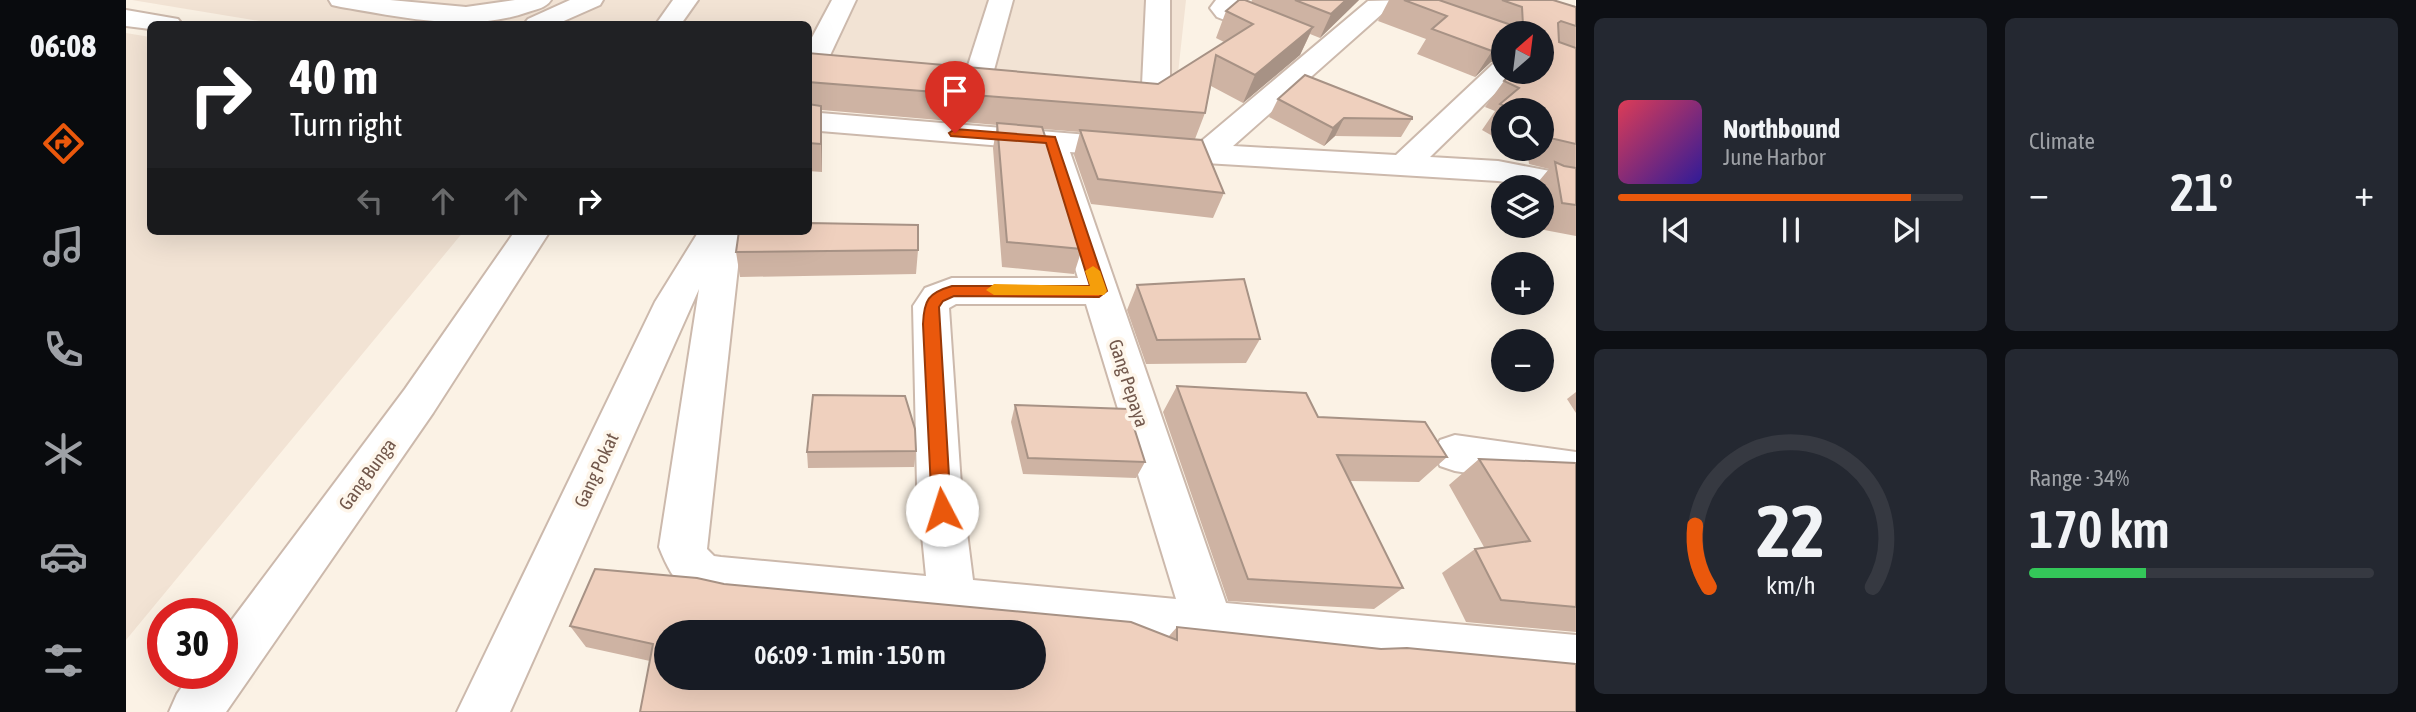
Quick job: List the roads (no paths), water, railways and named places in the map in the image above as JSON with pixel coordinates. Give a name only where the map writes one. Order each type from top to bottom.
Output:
[{"type":"street","points":[[341,0],[456,16],[501,13],[539,0]]},
{"type":"street","points":[[454,0],[482,16]]},
{"type":"street","points":[[544,21],[591,0]]},
{"type":"street","points":[[670,21],[686,0]]},
{"type":"street","points":[[812,62],[844,0]]},
{"type":"street","points":[[949,79],[991,83],[1002,0]]},
{"type":"street","points":[[1085,91],[1139,96],[1152,92],[1156,87],[1158,0]]},
{"type":"street","points":[[1228,0],[1223,8],[1226,12],[1323,52]]},
{"type":"street","points":[[1205,154],[1377,6],[1401,6],[1491,39]]},
{"type":"street","points":[[126,18],[148,21]]},
{"type":"street","points":[[812,66],[839,69]]},
{"type":"street","points":[[1403,166],[1491,81]]},
{"type":"street","points":[[812,121],[1205,154],[1498,171],[1576,186]]},
{"type":"street","name":"Gang Pepaya","points":[[1051,140],[1209,626]]},
{"type":"street","name":"Gang Bunga","points":[[195,712],[419,401],[530,235]]},
{"type":"street","name":"Gang Pokat","points":[[483,712],[694,304],[715,235]]},
{"type":"street","points":[[723,235],[694,304],[682,547],[695,572],[710,578],[1576,660]]},
{"type":"street","points":[[952,602],[939,485],[932,306],[938,297],[952,291],[1099,291]]},
{"type":"street","points":[[1455,453],[1576,471]]}]
